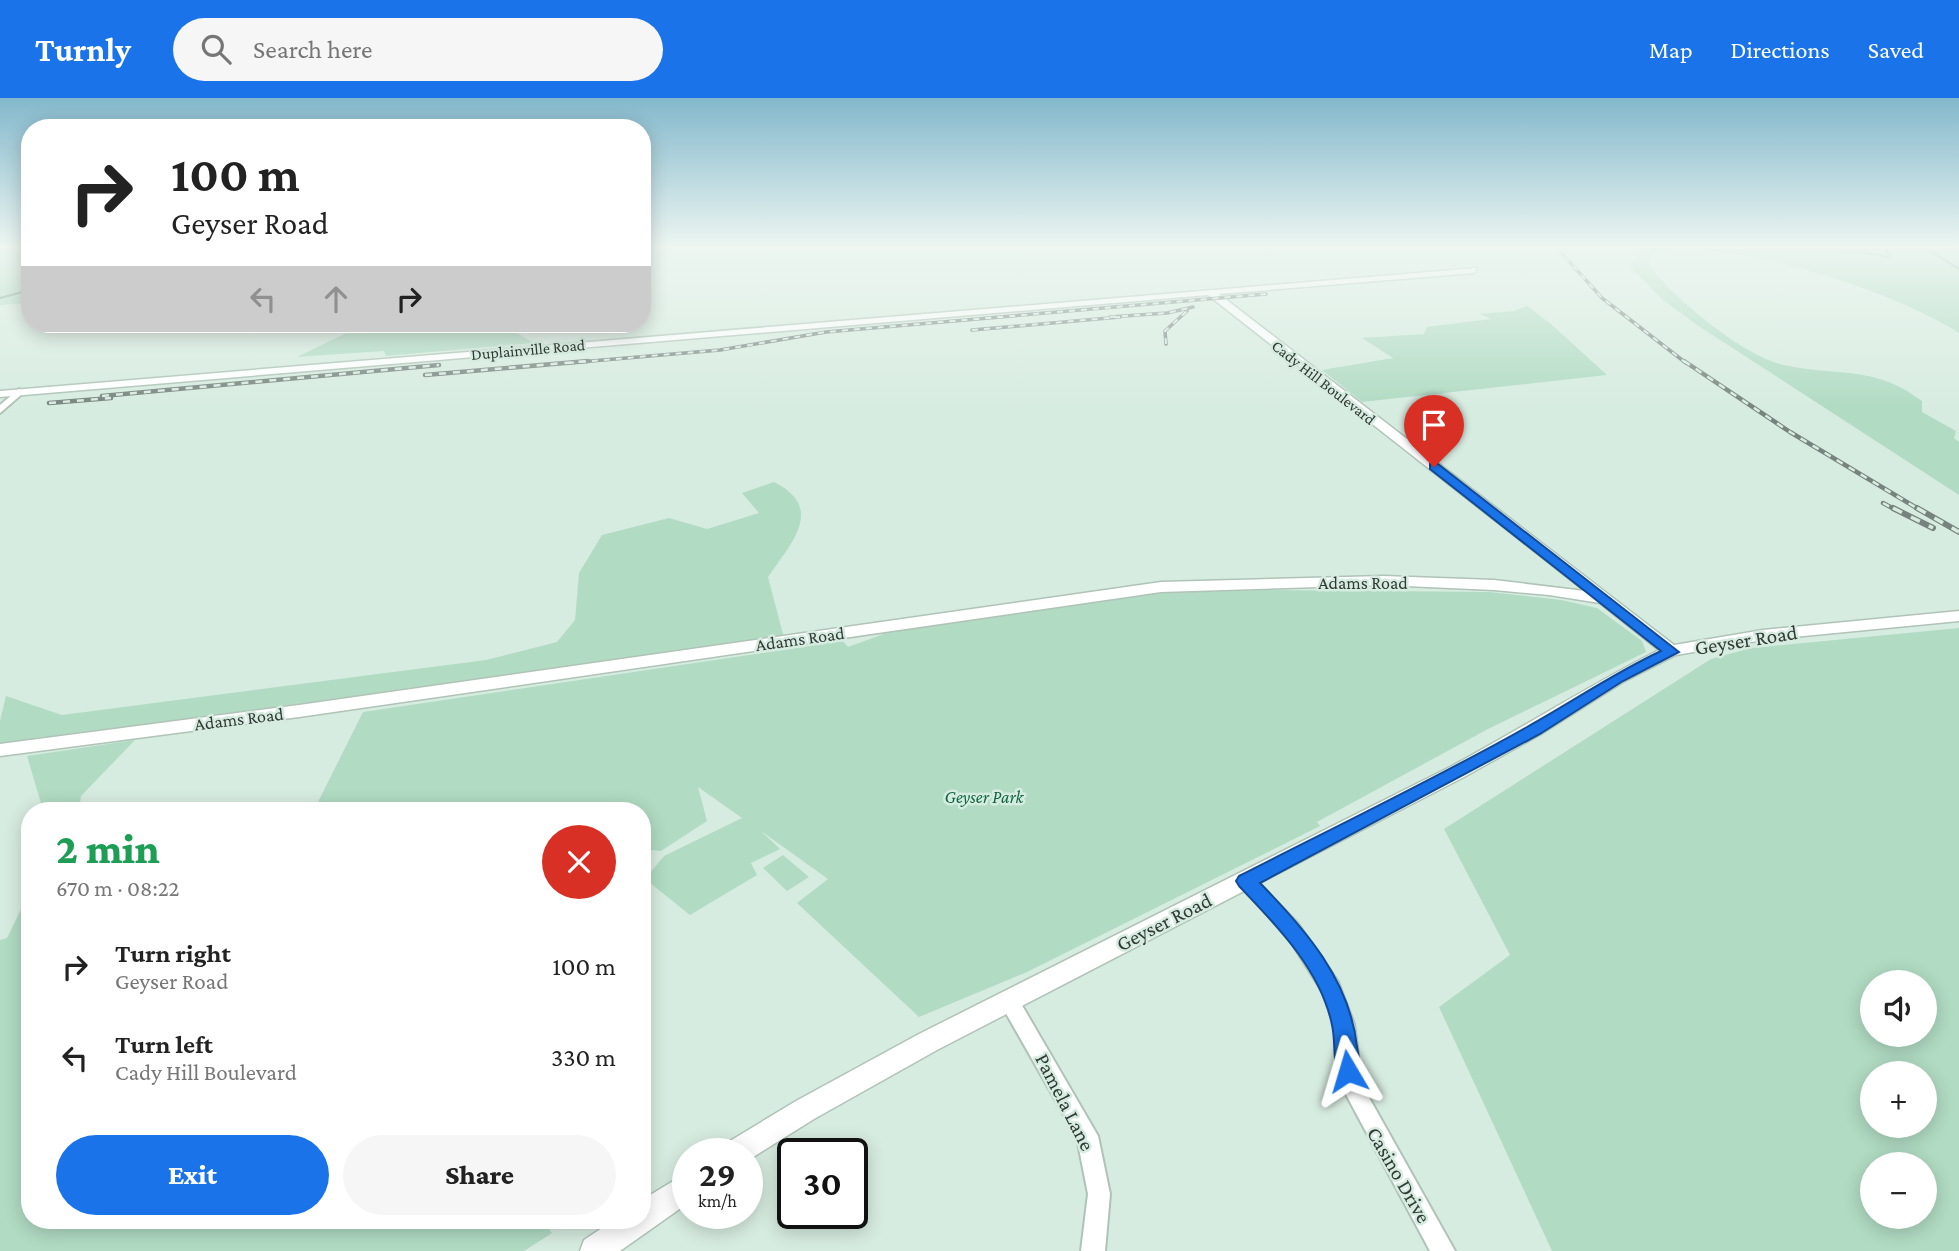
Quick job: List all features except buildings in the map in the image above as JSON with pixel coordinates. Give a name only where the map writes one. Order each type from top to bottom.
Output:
[{"type":"street","name":"Duplainville Road","points":[[0,394],[1094,302]]},
{"type":"street","name":"Cady Hill Boulevard","points":[[1223,302],[1671,652]]},
{"type":"street","points":[[0,410],[19,393]]},
{"type":"street","name":"Adams Road","points":[[0,750],[639,663],[1161,587],[1246,583],[1422,583],[1573,594],[1603,599]]},
{"type":"street","name":"Geyser Road","points":[[759,1138],[805,1110],[1010,1001],[1501,748],[1617,678],[1671,652],[1763,635],[1959,616]]},
{"type":"street","name":"Casino Drive","points":[[1246,881],[1292,929],[1331,988],[1344,1024],[1352,1087],[1443,1251]]},
{"type":"street","name":"Pamela Lane","points":[[1010,1001],[1087,1136],[1099,1194],[1093,1251]]},
{"type":"street","points":[[651,1211],[672,1197]]},
{"type":"street","points":[[595,1251],[626,1229]]},
{"type":"green space","points":[[0,302],[21,302],[21,304],[0,305]]},
{"type":"green space","points":[[1666,302],[1684,302],[1730,338],[1768,360],[1784,365],[1871,377],[1904,389],[1922,401],[1922,412],[1956,431],[1954,438],[1959,442],[1959,495],[1697,325]]},
{"type":"green space","points":[[1898,302],[1959,302],[1959,333]]},
{"type":"green space","points":[[1527,306],[1607,375],[1362,402],[1322,370],[1393,358],[1362,338],[1424,334],[1427,327],[1491,319],[1480,314],[1514,311]]},
{"type":"green space","points":[[346,333],[517,333],[534,343],[386,356],[384,351],[297,357]]},
{"type":"green space","points":[[774,482],[790,492],[798,503],[801,515],[794,539],[768,577],[784,638],[0,744],[0,721],[6,696],[62,715],[486,660],[557,642],[575,620],[579,573],[602,535],[669,518],[707,529],[759,513],[742,493]]},
{"type":"green space","name":"Geyser Park","points":[[1265,590],[1490,592],[1561,600],[1597,608],[1642,641],[1646,652],[1488,729],[1317,822],[1320,826],[1027,972],[919,1017],[797,903],[828,879],[761,831],[780,849],[751,863],[757,875],[690,915],[651,884],[651,872],[664,856],[742,818],[698,787],[707,821],[661,851],[651,850],[651,802],[318,802],[363,712],[843,641],[848,647],[889,632],[1161,593]]},
{"type":"green space","points":[[1959,628],[1959,1251],[1552,1251],[1439,1007],[1510,955],[1444,829],[1711,659],[1751,648]]},
{"type":"green space","points":[[135,740],[81,796],[80,802],[41,802],[27,756]]},
{"type":"green space","points":[[783,855],[809,877],[787,891],[763,868]]},
{"type":"green space","points":[[21,909],[21,1229],[549,1229],[552,1233],[524,1251],[0,1251],[0,940],[7,938]]},
{"type":"railway","points":[[568,363],[720,350],[826,332],[1176,302]]},
{"type":"railway","points":[[1607,302],[1686,363]]},
{"type":"railway","points":[[1110,317],[1167,313],[1193,307]]},
{"type":"railway","points":[[1166,344],[1165,331],[1187,311]]},
{"type":"railway","points":[[972,330],[1120,317]]},
{"type":"railway","points":[[425,375],[588,361]]},
{"type":"railway","points":[[1684,361],[1790,432],[1920,510]]},
{"type":"railway","points":[[102,396],[439,365]]},
{"type":"railway","points":[[49,403],[111,398]]},
{"type":"railway","points":[[1883,503],[1896,510]]},
{"type":"railway","points":[[1893,508],[1933,528]]},
{"type":"railway","points":[[1917,508],[1959,532]]},
{"type":"route","points":[[1348,1071],[1344,1024],[1331,988],[1292,929],[1246,881],[1457,772],[1534,730],[1617,678],[1671,652],[1434,467]]}]
